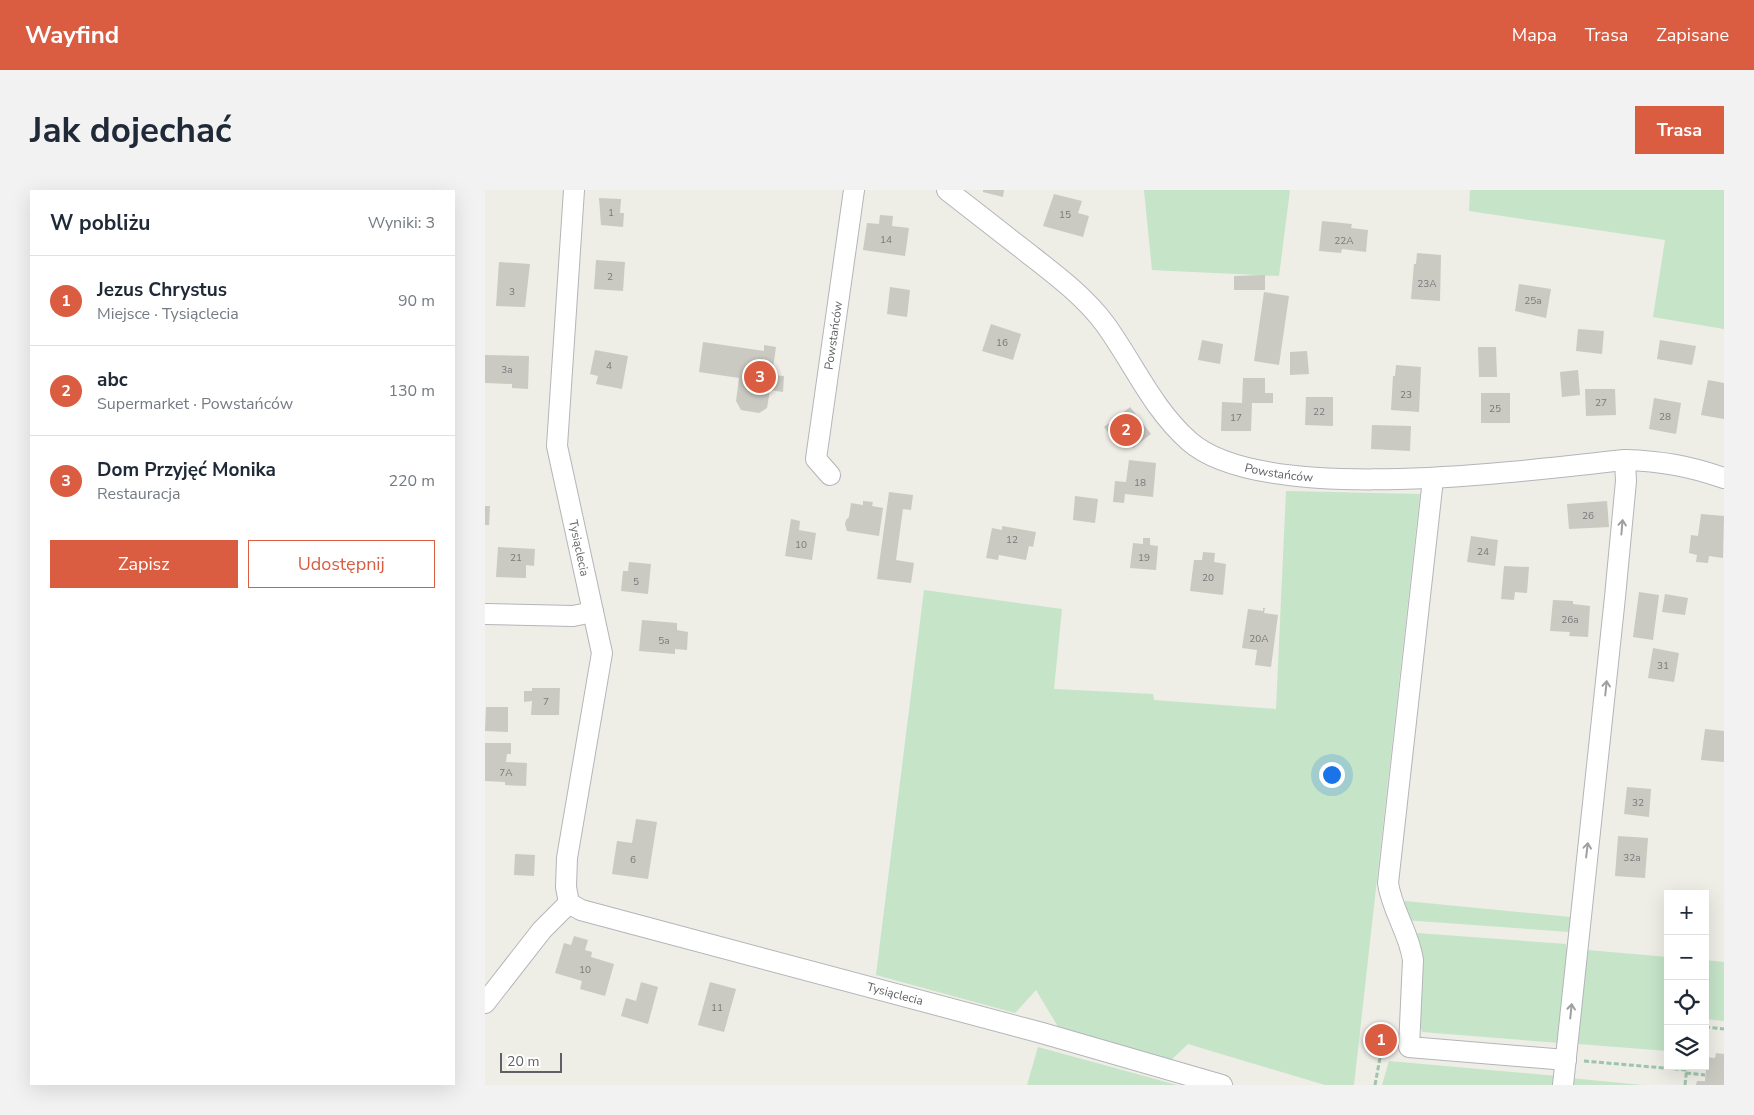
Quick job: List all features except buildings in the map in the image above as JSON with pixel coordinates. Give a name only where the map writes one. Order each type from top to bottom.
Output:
[{"type":"street","name":"Tysiąclecia","points":[[574,190],[557,446],[602,654],[567,858],[566,887],[569,903],[590,912],[1042,1033],[1222,1085]]},
{"type":"street","name":"Powstańców","points":[[831,475],[816,459],[854,190]]},
{"type":"street","name":"Powstańców","points":[[947,190],[1068,284],[1105,324],[1154,403],[1190,442],[1226,463],[1294,476],[1366,479],[1433,478],[1625,460],[1655,461],[1691,466],[1724,478]]},
{"type":"street","points":[[1563,1085],[1616,587],[1626,481],[1625,460]]},
{"type":"street","points":[[1433,478],[1388,883],[1391,901],[1411,946],[1413,960],[1409,1047],[1566,1060]]},
{"type":"street","points":[[485,614],[573,616],[593,612]]},
{"type":"street","points":[[485,1003],[541,930],[569,903]]},
{"type":"path","points":[[1709,1027],[1724,1029]]},
{"type":"path","points":[[1375,1085],[1380,1058]]},
{"type":"path","points":[[1587,1062],[1664,1068]]},
{"type":"path","points":[[1685,1085],[1687,1070],[1705,1075]]},
{"type":"green space","points":[[1144,190],[1290,190],[1279,276],[1152,270]]},
{"type":"green space","points":[[1470,190],[1724,190],[1724,329],[1653,317],[1665,240],[1469,211]]},
{"type":"green space","points":[[1286,491],[1420,494],[1354,1085],[1325,1085],[1188,1044],[1169,1062],[1060,1030],[1036,990],[1015,1013],[876,975],[924,590],[1062,609],[1054,689],[1153,694],[1154,700],[1276,709]]},
{"type":"green space","points":[[1405,901],[1571,917],[1570,932],[1404,920]]},
{"type":"green space","points":[[1417,933],[1566,944],[1569,960],[1560,1043],[1422,1032],[1419,1020],[1422,969]]},
{"type":"green space","points":[[1587,950],[1664,957],[1664,1051],[1578,1044]]},
{"type":"green space","points":[[1709,960],[1724,962],[1724,1021],[1709,1019]]},
{"type":"green space","points":[[1038,1047],[1177,1085],[1027,1085]]},
{"type":"green space","points":[[1389,1061],[1557,1076],[1555,1085],[1382,1085]]},
{"type":"green space","points":[[1570,1078],[1642,1085],[1569,1085]]},
{"type":"place","name":"Dom Przyjęć Monika","points":[[760,377]]},
{"type":"place","name":"abc","points":[[1126,430]]},
{"type":"place","name":"Jezus Chrystus","points":[[1381,1040]]}]
